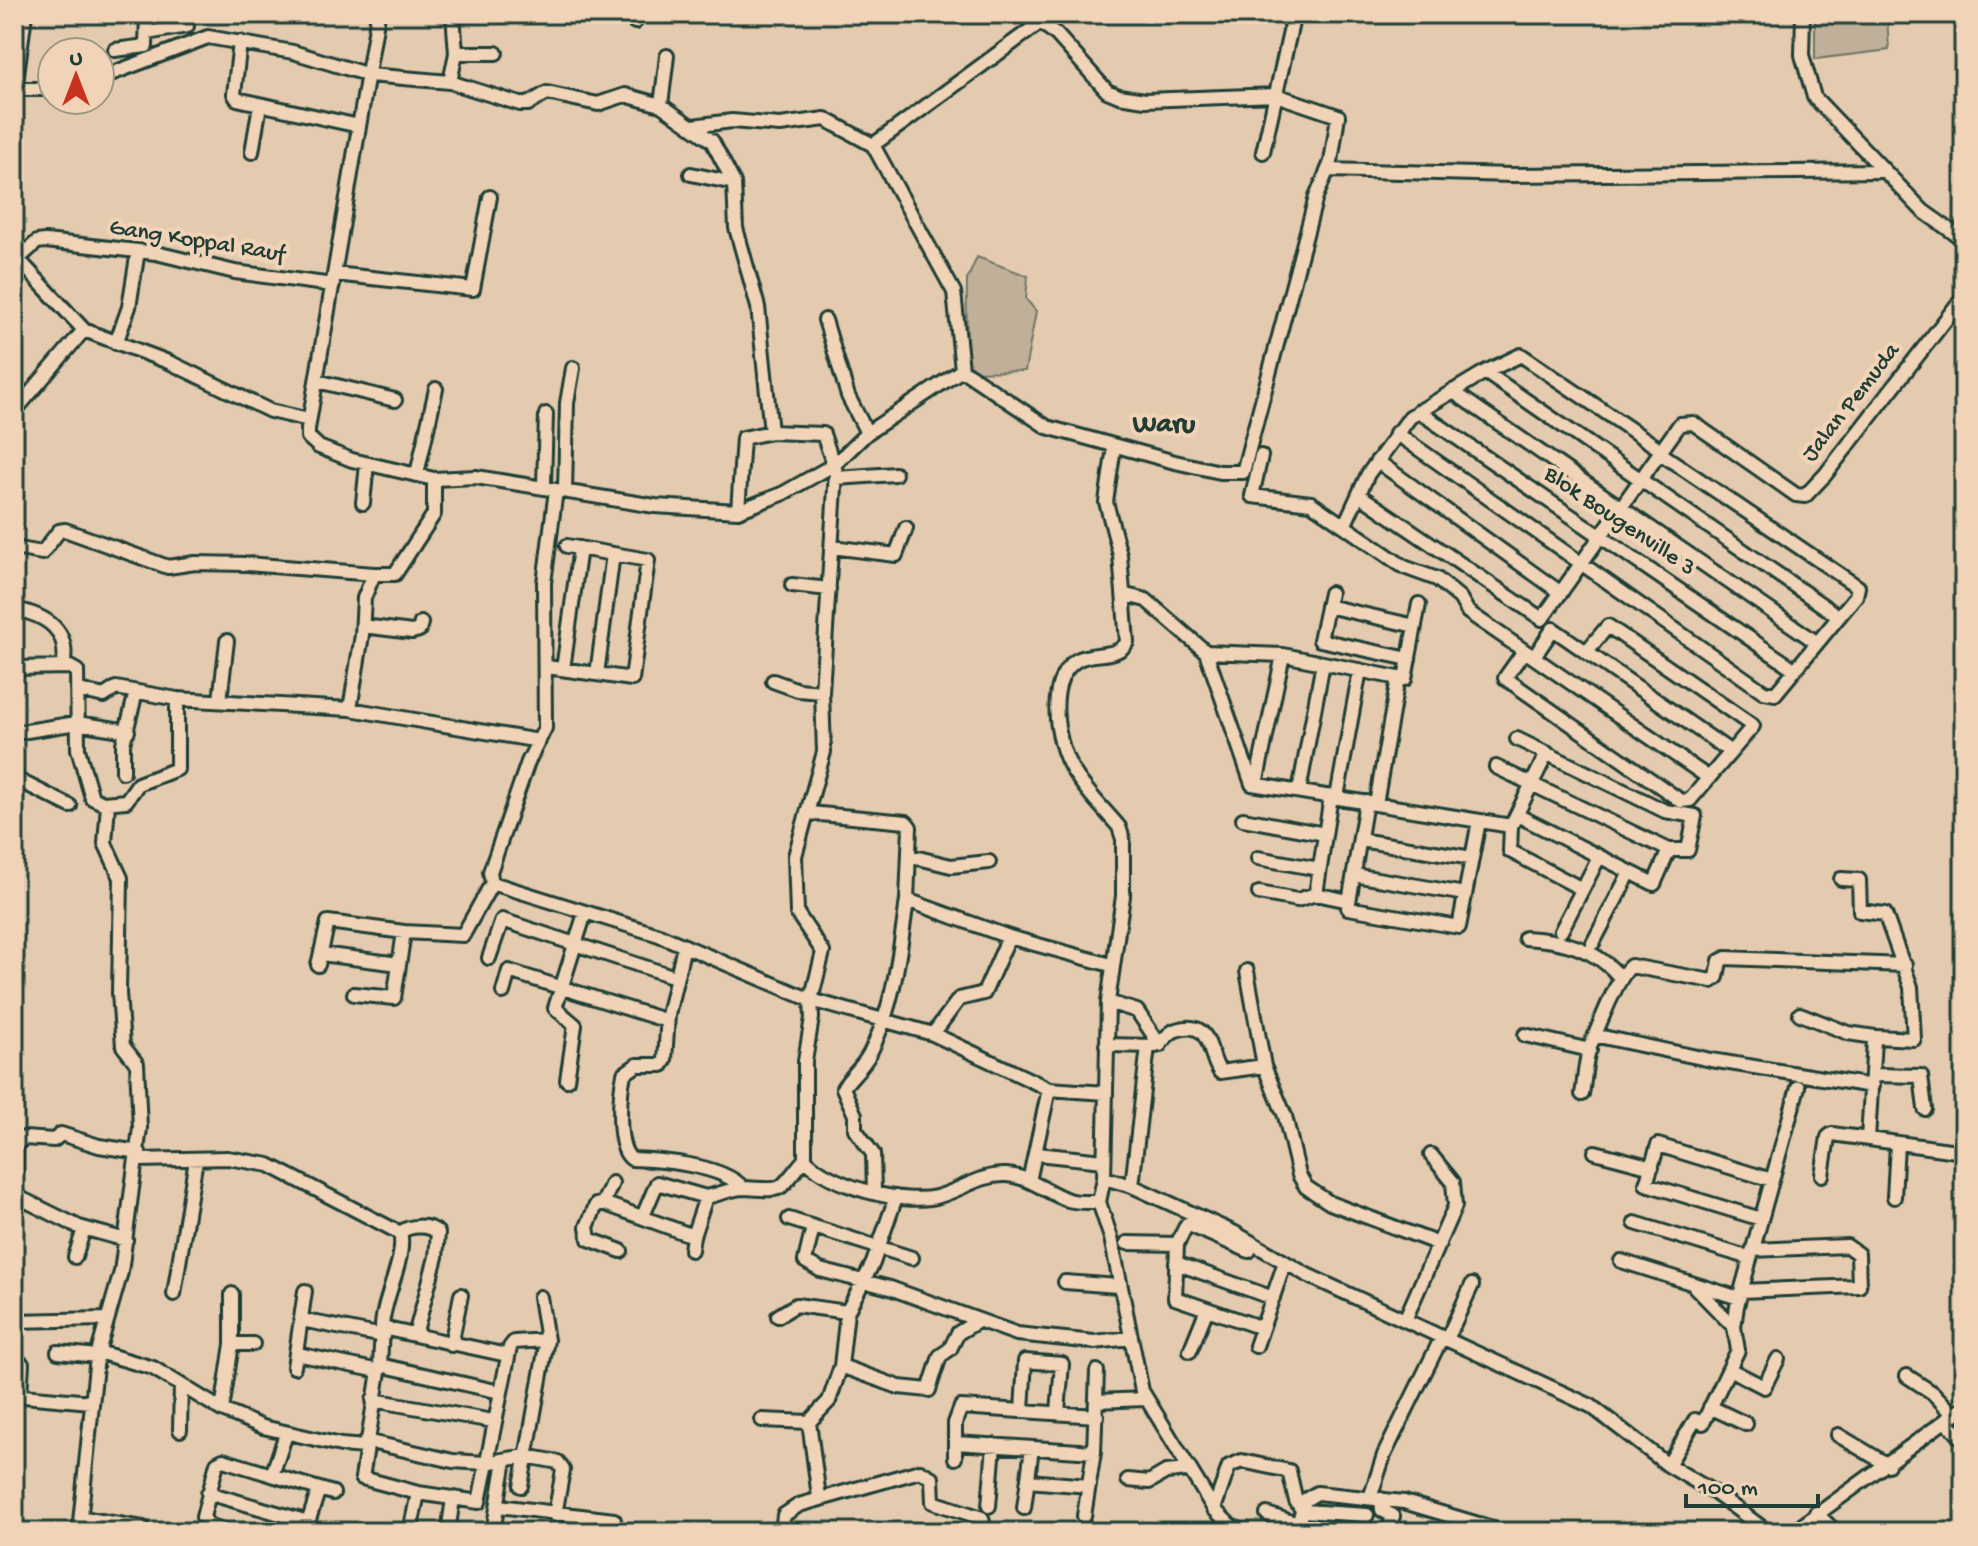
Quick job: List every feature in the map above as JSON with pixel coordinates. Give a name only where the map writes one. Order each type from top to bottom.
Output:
[{"type":"street","points":[[116,50],[146,46],[147,14]]},
{"type":"street","points":[[378,14],[309,420],[312,443],[367,464],[434,479],[476,477],[670,508],[738,511],[782,494],[835,464],[848,448],[867,433],[962,370]]},
{"type":"street","points":[[450,82],[456,53],[453,14]]},
{"type":"street","points":[[460,14],[472,14]]},
{"type":"street","points":[[1263,152],[1294,14]]},
{"type":"street","points":[[1803,14],[1802,55],[1810,91],[1882,171],[1923,211],[1964,240]]},
{"type":"street","points":[[14,182],[15,89],[22,15]]},
{"type":"street","points":[[873,145],[1036,18],[1107,91],[1119,96],[1145,100],[1276,95],[1338,116],[1328,170],[1316,197],[1243,472],[1220,472],[1114,447],[1109,442],[1047,427],[962,370]]},
{"type":"street","points":[[147,33],[187,20],[199,38]]},
{"type":"street","points":[[116,72],[199,38],[293,52],[369,75],[450,82],[524,105],[547,93],[598,104],[625,95],[661,105],[712,141],[734,183],[736,228],[758,307],[771,432]]},
{"type":"street","points":[[240,42],[235,96],[260,105],[359,126]]},
{"type":"street","points":[[456,53],[496,53]]},
{"type":"street","points":[[661,105],[667,56]]},
{"type":"street","points":[[15,89],[36,89]]},
{"type":"street","points":[[252,152],[260,105]]},
{"type":"street","points":[[693,126],[732,121],[780,125],[825,119],[873,145],[954,292],[958,303],[962,370]]},
{"type":"street","points":[[1852,170],[1861,146]]},
{"type":"street","points":[[1328,170],[1512,175],[1882,171]]},
{"type":"street","points":[[691,174],[734,183]]},
{"type":"street","name":"Gang Koppal Rauf","points":[[16,258],[41,241],[138,251],[235,272],[473,289],[490,197]]},
{"type":"street","points":[[116,343],[129,307],[138,251]]},
{"type":"street","points":[[16,258],[84,330],[197,374],[270,411],[309,420]]},
{"type":"street","name":"Jalan Pemuda","points":[[1359,495],[1542,619],[1680,424],[1690,422],[1796,495],[1805,496],[1825,475],[1964,296]]},
{"type":"street","points":[[825,320],[848,396],[867,433]]},
{"type":"street","points":[[14,412],[84,330]]},
{"type":"street","points":[[1345,524],[1377,461],[1396,433],[1418,411],[1485,372],[1525,356],[1660,452],[1854,582],[1858,587],[1856,596],[1775,694],[1764,692],[1396,433]]},
{"type":"street","points":[[399,964],[320,959],[328,922],[404,932],[463,935],[492,883],[490,872],[547,714],[544,583],[567,394],[573,368]]},
{"type":"street","points":[[1485,372],[1838,616]]},
{"type":"street","points":[[317,381],[395,400]]},
{"type":"street","points":[[417,474],[436,389]]},
{"type":"street","points":[[1452,391],[1816,642]]},
{"type":"street","name":"Blok Bougenville 3","points":[[1418,411],[1794,669]]},
{"type":"street","points":[[546,414],[555,489]]},
{"type":"street","points":[[643,1216],[657,1183],[706,1197],[743,1188],[761,1191],[778,1189],[805,1159],[803,1091],[812,1018],[811,1000],[823,952],[797,913],[795,856],[797,839],[809,813],[824,752],[822,692],[836,478],[835,464],[821,432],[771,432],[743,438],[738,511]]},
{"type":"street","points":[[1114,447],[1106,502],[1120,555],[1126,595],[1125,646],[1077,660],[1063,674],[1058,691],[1059,720],[1070,766],[1119,827],[1123,839],[1123,896],[1108,1002],[1104,1178],[1099,1202],[1111,1238],[1118,1286],[1145,1399],[1214,1509],[1231,1526],[1243,1532]]},
{"type":"street","points":[[1261,456],[1252,496],[1311,503],[1404,567],[1437,579],[1460,598],[1468,612],[1709,778]]},
{"type":"street","points":[[1377,461],[1561,593]]},
{"type":"street","points":[[363,503],[367,464]]},
{"type":"street","points":[[836,478],[895,474]]},
{"type":"street","points":[[14,548],[42,553],[59,531],[65,530],[108,548],[168,567],[195,563],[247,564],[395,574],[407,561],[434,514],[434,479]]},
{"type":"street","points":[[832,547],[896,555],[906,528]]},
{"type":"street","points":[[547,667],[632,679],[648,560],[574,547],[563,669]]},
{"type":"street","points":[[597,674],[613,554]]},
{"type":"street","points":[[350,709],[363,626],[364,598],[374,574]]},
{"type":"street","points":[[792,585],[829,589]]},
{"type":"street","points":[[1126,595],[1146,600],[1206,652],[1252,784],[1479,821],[1514,820],[1654,884],[1669,850]]},
{"type":"street","points":[[1409,659],[1320,640],[1329,599],[1415,626]]},
{"type":"street","points":[[1206,652],[1283,655],[1405,679],[1419,604]]},
{"type":"street","points":[[14,609],[43,617],[58,629],[65,643],[63,667]]},
{"type":"street","points":[[363,626],[412,632],[419,630],[421,623]]},
{"type":"street","points":[[1586,652],[1608,626],[1753,726],[1731,752],[1709,778],[1690,800],[1681,801],[1505,678],[1553,629],[1586,652],[1731,752]]},
{"type":"street","points":[[220,700],[227,641]]},
{"type":"street","points":[[1256,784],[1283,655]]},
{"type":"street","points":[[1299,791],[1323,663]]},
{"type":"street","points":[[14,668],[63,667],[77,671],[77,723],[86,787],[95,800],[108,804],[126,801],[138,784],[177,769],[177,699]]},
{"type":"street","points":[[1316,894],[1325,834],[1360,670]]},
{"type":"street","points":[[1398,678],[1360,840],[1348,908],[1459,927],[1479,821]]},
{"type":"street","points":[[773,681],[798,690],[822,692]]},
{"type":"street","points":[[79,690],[104,696],[114,688],[177,699],[350,709],[539,741]]},
{"type":"street","points":[[123,772],[123,744],[136,692]]},
{"type":"street","points":[[14,733],[77,723],[128,731]]},
{"type":"street","points":[[1496,767],[1669,850],[1688,850],[1695,816],[1665,811],[1517,739]]},
{"type":"street","points":[[1547,753],[1514,820],[1510,851],[1582,889]]},
{"type":"street","points":[[14,778],[70,806]]},
{"type":"street","points":[[79,1532],[98,1354],[105,1319],[119,1284],[139,1156],[137,1067],[123,1046],[119,993],[121,878],[105,843],[108,804]]},
{"type":"street","points":[[809,813],[906,822],[910,827],[907,900],[900,956],[883,1021],[866,1060],[843,1088],[855,1115],[855,1129],[873,1154],[874,1191]]},
{"type":"street","points":[[1243,819],[1325,834]]},
{"type":"street","points":[[1360,840],[1472,858]]},
{"type":"street","points":[[910,856],[951,866],[989,862]]},
{"type":"street","points":[[1561,931],[1599,857]]},
{"type":"street","points":[[1258,858],[1319,869]]},
{"type":"street","points":[[1593,943],[1630,872]]},
{"type":"street","points":[[1354,875],[1465,894]]},
{"type":"street","points":[[1800,1014],[1848,1033],[1914,1039],[1911,987],[1884,913],[1860,911],[1859,880],[1841,879]]},
{"type":"street","points":[[492,883],[684,946],[811,1000],[933,1034],[1049,1089],[1106,1093]]},
{"type":"street","points":[[1259,893],[1297,900],[1316,894],[1349,901]]},
{"type":"street","points":[[907,900],[1009,937],[1111,965]]},
{"type":"street","points":[[567,1080],[575,1025],[555,1008],[585,913]]},
{"type":"street","points":[[489,958],[502,920],[669,975]]},
{"type":"street","points":[[354,994],[393,999],[404,932]]},
{"type":"street","points":[[933,1034],[959,999],[984,993],[1009,937]]},
{"type":"street","points":[[1525,938],[1555,940],[1581,948],[1609,965],[1620,977]]},
{"type":"street","points":[[684,946],[668,1015],[665,1060],[662,1065],[637,1065],[624,1074],[620,1102],[623,1147],[629,1158],[705,1169],[733,1179],[743,1188]]},
{"type":"street","points":[[1582,1094],[1590,1050],[1620,977],[1634,966],[1712,981],[1716,978],[1720,961],[1726,958],[1905,965]]},
{"type":"street","points":[[503,992],[509,971],[661,1019]]},
{"type":"street","points":[[1247,971],[1264,1066],[1285,1116],[1299,1175],[1306,1187],[1330,1203],[1439,1244]]},
{"type":"street","points":[[1108,1002],[1137,1011],[1154,1045],[1132,1186]]},
{"type":"street","points":[[1106,1045],[1154,1045],[1175,1031],[1201,1032],[1210,1040],[1220,1072],[1264,1066]]},
{"type":"street","points":[[1525,1035],[1590,1050]]},
{"type":"street","points":[[1598,1036],[1716,1061],[1872,1081],[1921,1076],[1925,1109]]},
{"type":"street","points":[[1868,1139],[1875,1037]]},
{"type":"street","points":[[1668,1465],[1738,1350],[1734,1327],[1740,1294],[1798,1087]]},
{"type":"street","points":[[1029,1181],[1049,1089]]},
{"type":"street","points":[[14,1188],[15,1145],[24,1138],[54,1140],[61,1134],[139,1156],[228,1158],[269,1165],[400,1233]]},
{"type":"street","points":[[1822,1175],[1829,1135],[1964,1152]]},
{"type":"street","points":[[1894,1197],[1897,1144]]},
{"type":"street","points":[[1761,1219],[1646,1184],[1658,1145],[1772,1180]]},
{"type":"street","points":[[1595,1152],[1652,1167]]},
{"type":"street","points":[[1037,1154],[1103,1161]]},
{"type":"street","points":[[1405,1320],[1455,1206],[1453,1182],[1431,1155]]},
{"type":"street","points":[[174,1294],[196,1159]]},
{"type":"street","points":[[805,1159],[821,1174],[896,1197],[919,1200],[939,1197],[980,1179],[1002,1175],[1029,1181],[1070,1201],[1099,1202]]},
{"type":"street","points":[[1104,1178],[1132,1186],[1235,1233],[1284,1265]]},
{"type":"street","points":[[603,1203],[612,1183]]},
{"type":"street","points":[[14,1195],[84,1229],[126,1240]]},
{"type":"street","points":[[691,1250],[706,1197]]},
{"type":"street","points":[[762,1420],[809,1422],[829,1401],[841,1366],[847,1312],[879,1246],[896,1197]]},
{"type":"street","points":[[621,1251],[588,1237],[587,1227],[594,1206],[603,1203],[693,1236]]},
{"type":"street","points":[[789,1219],[912,1258]]},
{"type":"street","points":[[1621,1261],[1740,1294],[1859,1286],[1858,1254],[1847,1246],[1752,1254],[1635,1223]]},
{"type":"street","points":[[1262,1328],[1175,1298],[1177,1244],[1187,1224],[1284,1265],[1591,1406],[1668,1465],[1715,1493],[1768,1532]]},
{"type":"street","points":[[400,1233],[412,1227],[431,1228],[438,1233],[436,1257],[415,1335]]},
{"type":"street","points":[[813,1227],[806,1256],[808,1264],[1017,1334],[1094,1342],[1131,1338]]},
{"type":"street","points":[[75,1257],[84,1229]]},
{"type":"street","points":[[400,1233],[401,1247],[386,1300],[380,1368],[365,1444],[362,1478],[418,1493],[479,1502],[507,1355],[514,1342],[547,1340]]},
{"type":"street","points":[[1127,1243],[1177,1244]]},
{"type":"street","points":[[1176,1263],[1273,1298]]},
{"type":"street","points":[[1256,1346],[1284,1265]]},
{"type":"street","points":[[1684,1280],[1703,1291],[1734,1327]]},
{"type":"street","points":[[1065,1282],[1118,1286]]},
{"type":"street","points":[[1388,1532],[1393,1516],[1382,1510],[1376,1499],[1384,1455],[1472,1285]]},
{"type":"street","points":[[305,1291],[296,1361],[380,1368],[500,1392]]},
{"type":"street","points":[[222,1410],[232,1344],[232,1294]]},
{"type":"street","points":[[451,1345],[461,1295]]},
{"type":"street","points":[[521,1486],[547,1340],[540,1297]]},
{"type":"street","points":[[778,1316],[796,1305],[847,1312]]},
{"type":"street","points":[[1190,1351],[1207,1309]]},
{"type":"street","points":[[14,1321],[105,1319]]},
{"type":"street","points":[[302,1320],[415,1335],[507,1355]]},
{"type":"street","points":[[841,1366],[899,1387],[929,1390],[940,1356],[953,1346],[958,1333],[978,1321]]},
{"type":"street","points":[[232,1344],[253,1344]]},
{"type":"street","points":[[58,1352],[98,1354],[153,1368],[222,1410],[286,1434],[365,1444],[453,1461],[485,1463],[526,1456],[558,1462],[562,1468],[555,1515]]},
{"type":"street","points":[[1728,1363],[1764,1387],[1778,1359]]},
{"type":"street","points":[[1022,1410],[1025,1361],[1062,1364],[1058,1412]]},
{"type":"street","points":[[1695,1420],[1703,1423],[1728,1363]]},
{"type":"street","points":[[22,1364],[17,1391],[91,1402]]},
{"type":"street","points":[[1084,1516],[1094,1452],[1097,1371]]},
{"type":"street","points":[[1907,1376],[1933,1393],[1955,1414],[1964,1440]]},
{"type":"street","points":[[180,1430],[181,1385]]},
{"type":"street","points":[[1097,1401],[1145,1399]]},
{"type":"street","points":[[373,1400],[493,1421]]},
{"type":"street","points":[[955,1458],[955,1423],[960,1407],[1097,1416]]},
{"type":"street","points":[[1710,1407],[1746,1424]]},
{"type":"street","points":[[1793,1532],[1955,1414]]},
{"type":"street","points":[[809,1422],[819,1497]]},
{"type":"street","points":[[272,1475],[286,1434]]},
{"type":"street","points":[[1838,1435],[1888,1465]]},
{"type":"street","points":[[956,1443],[1094,1452]]},
{"type":"street","points":[[989,1506],[994,1445]]},
{"type":"street","points":[[1024,1508],[1032,1448]]},
{"type":"street","points":[[493,1532],[505,1460]]},
{"type":"street","points":[[228,1532],[204,1521],[215,1465],[220,1461],[333,1493]]},
{"type":"street","points":[[1214,1509],[1229,1466],[1242,1461],[1289,1471],[1299,1522]]},
{"type":"street","points":[[1128,1480],[1149,1482],[1166,1472],[1189,1470]]},
{"type":"street","points":[[782,1532],[786,1511],[819,1497],[920,1471],[932,1478],[933,1502],[982,1518],[985,1532]]},
{"type":"street","points":[[1028,1481],[1089,1486]]},
{"type":"street","points":[[208,1493],[307,1527],[319,1489]]},
{"type":"street","points":[[410,1532],[418,1493]]},
{"type":"street","points":[[1299,1522],[1305,1500],[1313,1493],[1411,1504],[1492,1528]]},
{"type":"street","points":[[448,1532],[453,1499]]},
{"type":"street","points":[[499,1506],[614,1520]]},
{"type":"street","points":[[1816,1513],[1836,1532]]},
{"type":"street","points":[[1267,1514],[1299,1522],[1367,1515]]},
{"type":"street","points":[[571,1532],[572,1517]]},
{"type":"street","points":[[82,1518],[143,1528]]},
{"type":"shaded area","points":[[1815,14],[1887,14],[1889,50],[1815,59]]},
{"type":"shaded area","points":[[977,257],[1028,276],[1026,299],[1036,311],[1025,371],[966,372],[967,280]]},
{"type":"district","name":"Waru","points":[[1164,425]]}]
